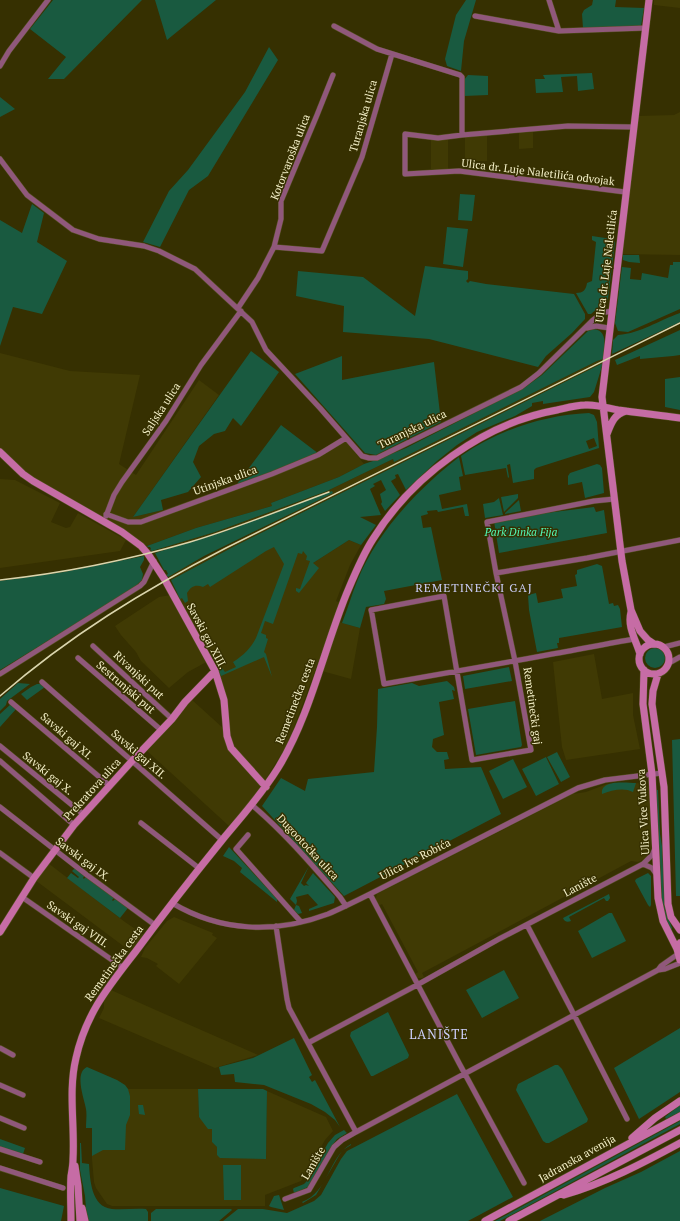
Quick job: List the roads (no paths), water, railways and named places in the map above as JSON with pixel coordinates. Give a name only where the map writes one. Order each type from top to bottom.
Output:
[{"type":"main road","name":"Ulica dr. Luje Naletilića","points":[[603,407],[602,395],[611,311],[649,0]]},
{"type":"main road","name":"Remetinečka cesta","points":[[71,1220],[73,1076],[76,1058],[82,1038],[94,1009],[122,967],[222,840],[252,805],[283,760],[298,728],[345,597],[357,570],[372,540],[395,509],[436,469],[457,452],[486,434],[519,420],[549,411],[584,405],[680,418]]},
{"type":"main road","points":[[603,407],[621,550],[631,610],[640,631],[648,640],[654,644],[664,647],[668,654],[669,662],[665,670],[658,674],[648,673],[644,670],[640,662],[640,654],[634,639],[630,621],[631,610]]},
{"type":"main road","points":[[606,437],[614,417],[626,411]]},
{"type":"main road","name":"Utinjska ulica","points":[[0,452],[23,474],[36,483],[105,517],[141,546],[154,561],[165,580]]},
{"type":"main road","name":"Savski gaj XIII.","points":[[165,580],[215,672],[224,700],[228,742],[231,748],[266,786]]},
{"type":"main road","points":[[640,654],[646,647],[654,644]]},
{"type":"main road","name":"Ulica Vice Vukova","points":[[644,670],[643,704],[652,774],[657,875],[661,913],[668,932],[679,954]]},
{"type":"main road","name":"Prekratova ulica","points":[[0,932],[34,878],[83,814],[172,719],[185,702],[215,672]]},
{"type":"main road","name":"Ulica Vice Vukova","points":[[658,674],[652,693],[652,707],[662,773],[666,834],[668,904],[671,917],[680,930]]},
{"type":"main road","points":[[623,1146],[655,1118],[680,1101]]},
{"type":"main road","name":"Jadranska avenija","points":[[485,1221],[680,1116]]},
{"type":"main road","points":[[509,1221],[680,1130]]},
{"type":"main road","points":[[551,1199],[585,1189],[630,1170],[680,1143]]},
{"type":"main road","name":"Remetinečka cesta","points":[[73,1161],[77,1176],[80,1221]]},
{"type":"main road","points":[[79,1199],[85,1221]]},
{"type":"street","points":[[0,66],[9,51],[48,0]]},
{"type":"street","points":[[549,0],[559,31]]},
{"type":"street","points":[[476,16],[559,31],[646,28]]},
{"type":"street","points":[[334,26],[377,49],[460,75],[462,77],[462,135],[568,126],[633,127]]},
{"type":"street","name":"Turanjska ulica","points":[[274,247],[322,251],[362,157],[392,54]]},
{"type":"street","name":"Kotorvaroška ulica","points":[[274,247],[281,219],[281,201],[332,75]]},
{"type":"street","name":"Ulica dr. Luje Naletilića odvojak","points":[[462,135],[438,138],[405,134],[405,174],[459,172],[625,192]]},
{"type":"street","name":"Turanjska ulica","points":[[0,159],[27,195],[73,230],[99,239],[144,246],[159,251],[195,269],[252,322],[266,350],[362,456],[369,458],[377,458],[521,387],[539,373],[602,313],[611,311]]},
{"type":"street","points":[[240,310],[274,247]]},
{"type":"street","name":"Saljska ulica","points":[[105,517],[114,494],[166,421],[201,365],[240,310]]},
{"type":"street","points":[[587,328],[596,326],[610,328]]},
{"type":"street","name":"Utinjska ulica","points":[[105,517],[128,522],[141,522],[272,474],[318,455],[346,438]]},
{"type":"street","name":"Remetinečki gaj","points":[[614,499],[487,522],[496,574],[515,661],[531,750],[472,760],[456,671],[444,596],[372,610],[384,684],[456,671],[515,661],[634,639]]},
{"type":"street","points":[[496,574],[680,540]]},
{"type":"street","points":[[0,674],[140,586],[144,582],[154,561]]},
{"type":"street","points":[[664,647],[680,643]]},
{"type":"street","name":"Rivanjski put","points":[[93,646],[172,719]]},
{"type":"street","points":[[669,662],[680,657]]},
{"type":"street","name":"Sestrunjski put","points":[[78,658],[161,730]]},
{"type":"street","name":"Savski gaj XII.","points":[[42,682],[222,840]]},
{"type":"street","name":"Savski gaj XI.","points":[[11,702],[110,786]]},
{"type":"street","name":"Savski gaj X.","points":[[0,746],[83,814]]},
{"type":"street","points":[[0,761],[74,825]]},
{"type":"street","name":"Ulica Ive Robića","points":[[172,903],[195,915],[215,922],[244,927],[276,926],[301,922],[329,914],[346,906],[578,788],[605,780],[662,773]]},
{"type":"street","name":"Dugootočka ulica","points":[[252,805],[273,822],[298,848],[346,906]]},
{"type":"street","name":"Savski gaj IX.","points":[[0,807],[54,850],[155,925]]},
{"type":"street","points":[[141,823],[200,869]]},
{"type":"street","points":[[248,835],[236,849],[301,922]]},
{"type":"street","name":"Lanište","points":[[308,1043],[643,864],[656,848]]},
{"type":"street","points":[[0,853],[34,878]]},
{"type":"street","points":[[643,864],[652,868],[657,875]]},
{"type":"street","points":[[370,894],[524,1183]]},
{"type":"street","name":"Savski gaj VIII.","points":[[22,897],[122,967]]},
{"type":"street","points":[[527,925],[627,1119]]},
{"type":"street","points":[[276,926],[287,999],[292,1014],[356,1132]]},
{"type":"street","name":"Lanište","points":[[658,970],[661,966],[679,954]]},
{"type":"street","name":"Lanište","points":[[285,1199],[309,1190],[334,1148],[342,1140],[658,970],[666,969],[679,954]]},
{"type":"street","points":[[0,1048],[13,1055]]},
{"type":"street","points":[[0,1085],[22,1095]]},
{"type":"street","points":[[0,1118],[24,1128]]},
{"type":"street","points":[[0,1149],[40,1162]]},
{"type":"street","points":[[0,1168],[63,1188]]},
{"type":"railway","points":[[0,696],[53,653],[80,634],[108,615],[166,580],[226,548],[680,323]]},
{"type":"railway","points":[[0,580],[72,570],[167,549],[225,531],[329,492]]},
{"type":"district","name":"REMETINEČKI GAJ","points":[[474,587]]},
{"type":"district","name":"LANIŠTE","points":[[439,1034]]},
{"type":"park label","name":"Park Dinka Fija","points":[[521,532]]}]
